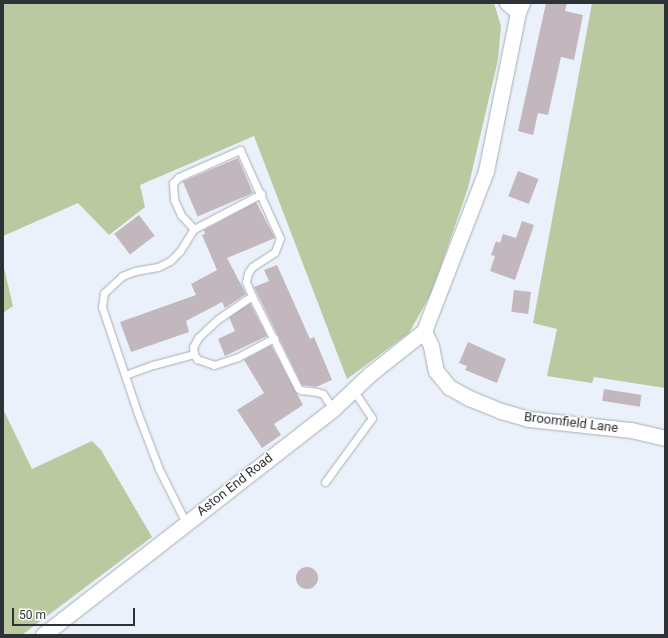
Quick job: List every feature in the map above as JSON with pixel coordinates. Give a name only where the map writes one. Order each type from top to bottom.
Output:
[{"type":"street","points":[[424,331],[486,171],[515,6]]},
{"type":"street","name":"Aston End Road","points":[[43,635],[334,409],[370,374],[424,331]]},
{"type":"street","name":"Broomfield Lane","points":[[424,331],[431,346],[436,371],[449,387],[469,398],[529,419],[631,430],[665,438]]},
{"type":"lane","points":[[194,229],[181,215],[174,199],[173,183],[179,177],[240,150],[280,238],[275,252],[252,267],[248,273],[246,282],[298,388],[323,394],[334,409]]},
{"type":"lane","points":[[186,523],[159,469],[125,375],[102,307],[104,293],[122,276],[136,270],[158,267],[170,261],[180,251],[194,229],[261,194]]},
{"type":"lane","points":[[252,296],[218,319],[198,338],[194,347],[196,359],[214,365],[238,357],[274,338]]},
{"type":"lane","points":[[125,375],[153,365],[194,354]]},
{"type":"lane","points":[[325,482],[372,418],[353,390]]},
{"type":"green space","points":[[3,3],[494,3],[501,26],[498,60],[468,188],[432,292],[409,333],[347,379],[254,136],[140,185],[145,207],[109,235],[78,203],[3,236]]},
{"type":"green space","points":[[592,3],[665,3],[665,388],[594,377],[592,383],[547,376],[557,329],[533,323]]},
{"type":"green space","points":[[3,264],[13,306],[3,313]]},
{"type":"green space","points":[[3,409],[32,469],[92,441],[101,450],[152,537],[22,635],[3,635]]},
{"type":"building","points":[[546,3],[567,3],[565,11],[583,15],[574,60],[561,57],[548,115],[538,113],[533,135],[518,131]]},
{"type":"building","points":[[238,158],[253,193],[198,216],[183,181]]},
{"type":"building","points":[[518,171],[539,179],[529,204],[508,196]]},
{"type":"building","points":[[256,202],[275,238],[227,258],[246,294],[225,308],[222,302],[186,321],[189,332],[131,352],[120,322],[196,295],[191,284],[217,270],[202,235],[205,234],[204,230]]},
{"type":"building","points":[[139,215],[155,236],[130,254],[114,234]]},
{"type":"building","points":[[522,221],[534,225],[515,280],[490,271],[495,256],[491,255],[496,241],[500,243],[503,234],[516,238]]},
{"type":"building","points":[[277,265],[310,339],[314,337],[332,380],[316,387],[302,385],[254,287],[269,281],[264,270]]},
{"type":"building","points":[[514,290],[531,292],[528,314],[511,312]]},
{"type":"building","points":[[250,303],[267,336],[225,356],[218,339],[235,331],[229,317]]},
{"type":"building","points":[[468,342],[506,359],[497,383],[465,370],[467,366],[459,363]]},
{"type":"building","points":[[271,345],[303,405],[274,424],[281,435],[262,448],[237,410],[264,393],[244,360]]},
{"type":"building","points":[[604,389],[642,395],[640,407],[602,401]]},
{"type":"building","points":[[303,567],[311,567],[318,574],[318,582],[311,589],[303,589],[296,582],[296,574]]}]
